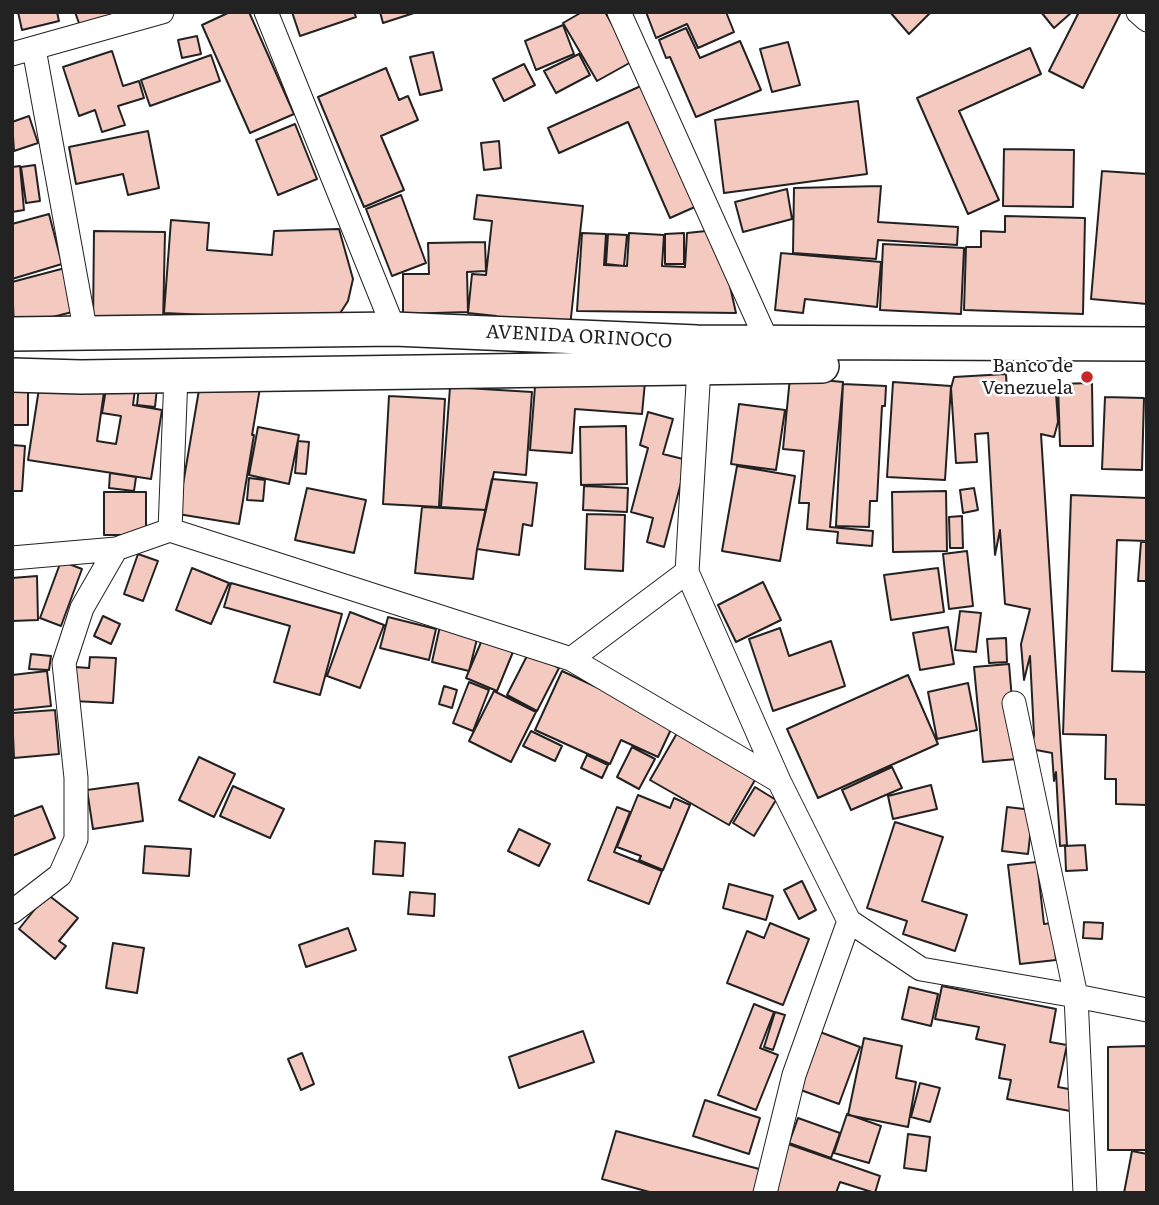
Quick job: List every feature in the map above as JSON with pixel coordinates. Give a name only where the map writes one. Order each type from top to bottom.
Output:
[{"type":"main road","name":"AVENIDA ORINOCO","points":[[12,334],[394,329],[697,342],[1147,344]]},
{"type":"main road","name":"AVENIDA ORINOCO","points":[[12,374],[81,377],[1147,362]]},
{"type":"street","points":[[86,334],[23,51],[162,12]]},
{"type":"street","points":[[266,12],[394,329]]},
{"type":"street","points":[[619,12],[768,343]]},
{"type":"street","points":[[1138,12],[1147,20]]},
{"type":"street","points":[[699,367],[687,572],[779,781],[849,921],[921,970],[1147,1010]]},
{"type":"street","points":[[170,530],[176,375]]},
{"type":"street","points":[[12,558],[116,549],[170,530],[570,659],[779,781]]},
{"type":"street","points":[[12,912],[60,875],[76,839],[76,778],[64,663],[82,608],[116,549]]},
{"type":"street","points":[[570,659],[687,572]]},
{"type":"street","points":[[1014,703],[1076,996],[1085,1193]]},
{"type":"street","points":[[765,1193],[794,1075],[849,921]]},
{"type":"building","points":[[18,12],[57,12],[59,21],[22,30]]},
{"type":"building","points":[[75,12],[122,12],[80,26]]},
{"type":"building","points":[[230,12],[249,12],[294,114],[250,133],[202,25]]},
{"type":"building","points":[[292,12],[354,12],[356,17],[300,36]]},
{"type":"building","points":[[380,12],[414,12],[414,13],[383,23]]},
{"type":"building","points":[[582,12],[605,12],[633,61],[597,81],[563,23]]},
{"type":"building","points":[[646,12],[726,12],[734,32],[698,48],[687,24],[656,38]]},
{"type":"building","points":[[890,12],[931,12],[909,34]]},
{"type":"building","points":[[1041,12],[1072,12],[1054,28]]},
{"type":"building","points":[[1079,12],[1121,12],[1083,88],[1049,71]]},
{"type":"building","points":[[563,25],[574,54],[536,70],[525,41]]},
{"type":"building","points":[[686,28],[700,58],[740,41],[761,90],[696,117],[670,57],[666,58],[659,40]]},
{"type":"building","points":[[197,36],[201,54],[182,58],[178,40]]},
{"type":"building","points":[[788,42],[800,85],[772,92],[760,49]]},
{"type":"building","points":[[1030,48],[1041,74],[959,111],[999,200],[968,214],[917,98]]},
{"type":"building","points":[[112,51],[123,86],[139,81],[144,98],[118,106],[125,125],[102,132],[95,110],[79,116],[63,67]]},
{"type":"building","points":[[433,52],[442,90],[420,95],[410,57]]},
{"type":"building","points":[[579,54],[590,75],[556,93],[544,71]]},
{"type":"building","points":[[211,55],[220,81],[150,106],[141,80]]},
{"type":"building","points":[[524,64],[535,85],[504,101],[493,79]]},
{"type":"building","points":[[386,68],[399,100],[408,96],[418,120],[381,136],[404,190],[364,207],[318,97]]},
{"type":"building","points":[[643,85],[697,206],[670,218],[628,122],[559,153],[548,128]]},
{"type":"building","points":[[858,101],[867,174],[724,193],[715,120]]},
{"type":"building","points":[[29,116],[38,143],[14,151],[12,122]]},
{"type":"building","points":[[295,124],[317,179],[278,195],[256,140]]},
{"type":"building","points":[[148,131],[159,188],[128,195],[123,174],[76,184],[69,147]]},
{"type":"building","points":[[499,141],[501,168],[484,170],[481,143]]},
{"type":"building","points":[[1004,149],[1074,150],[1073,207],[1003,206]]},
{"type":"building","points":[[35,165],[40,201],[26,203],[21,167]]},
{"type":"building","points":[[20,166],[24,210],[12,212],[12,167]]},
{"type":"building","points":[[1102,171],[1147,174],[1147,304],[1091,299]]},
{"type":"building","points":[[881,186],[878,222],[958,227],[957,245],[878,240],[876,259],[793,253],[794,188]]},
{"type":"building","points":[[787,189],[792,219],[743,232],[735,202]]},
{"type":"building","points":[[401,195],[426,263],[392,276],[366,209]]},
{"type":"building","points":[[477,195],[583,206],[569,336],[495,328],[496,316],[468,313],[472,274],[486,275],[492,221],[474,219]]},
{"type":"building","points":[[49,214],[62,264],[12,279],[12,224]]},
{"type":"building","points":[[1005,216],[1085,218],[1083,314],[964,310],[966,247],[981,247],[981,231],[1005,232]]},
{"type":"building","points":[[171,220],[209,223],[207,250],[272,255],[274,231],[339,229],[353,279],[348,301],[335,321],[164,313]]},
{"type":"building","points":[[94,231],[165,232],[163,325],[93,324]]},
{"type":"building","points":[[706,231],[727,273],[736,313],[577,311],[582,233],[606,234],[604,265],[627,266],[629,233],[664,235],[662,266],[685,267],[687,233]]},
{"type":"building","points":[[684,233],[684,264],[665,264],[665,234]]},
{"type":"building","points":[[608,234],[627,235],[624,266],[606,264]]},
{"type":"building","points":[[485,242],[486,271],[467,272],[468,312],[403,314],[403,274],[429,274],[428,243]]},
{"type":"building","points":[[883,244],[964,248],[961,314],[880,310]]},
{"type":"building","points":[[781,253],[881,262],[877,307],[805,299],[803,313],[775,310]]},
{"type":"building","points":[[65,268],[76,311],[14,327],[12,282]]},
{"type":"building","points":[[536,374],[645,382],[642,414],[575,409],[572,453],[530,450]]},
{"type":"building","points":[[1006,374],[1007,391],[1035,389],[1056,393],[1058,422],[1054,437],[1041,434],[1067,845],[1060,846],[1056,772],[1054,781],[1052,753],[1031,749],[1034,735],[1030,656],[1024,680],[1021,644],[1030,609],[1005,604],[1000,530],[995,555],[988,433],[975,434],[977,462],[956,463],[951,388],[954,377]]},
{"type":"building","points":[[12,377],[28,377],[28,425],[12,425]]},
{"type":"building","points":[[108,377],[136,381],[133,405],[162,410],[151,479],[28,460],[40,382],[104,392],[97,441],[116,444],[121,416],[102,413]]},
{"type":"building","points":[[790,377],[843,382],[830,527],[873,531],[872,546],[837,543],[838,532],[807,529],[809,503],[799,503],[804,451],[783,449]]},
{"type":"building","points":[[201,378],[260,388],[239,524],[178,514]]},
{"type":"building","points":[[893,382],[951,386],[945,480],[887,477]]},
{"type":"building","points":[[1092,383],[1093,446],[1060,446],[1058,384]]},
{"type":"building","points":[[843,384],[886,386],[885,406],[882,406],[877,501],[870,501],[869,527],[836,526]]},
{"type":"building","points":[[139,386],[157,388],[155,407],[137,405]]},
{"type":"building","points":[[450,387],[532,392],[526,475],[494,472],[486,510],[441,507]]},
{"type":"building","points":[[389,396],[445,399],[439,507],[383,504]]},
{"type":"building","points":[[1105,397],[1144,398],[1142,470],[1102,469]]},
{"type":"building","points":[[739,404],[785,410],[776,470],[731,464]]},
{"type":"building","points":[[648,412],[673,419],[663,454],[687,460],[664,547],[647,542],[653,518],[631,512],[648,448],[640,445]]},
{"type":"building","points":[[626,426],[627,484],[581,485],[580,427]]},
{"type":"building","points":[[258,427],[299,435],[289,484],[249,475]]},
{"type":"building","points":[[298,441],[309,442],[306,474],[295,473]]},
{"type":"building","points":[[12,445],[25,446],[22,491],[12,491]]},
{"type":"building","points":[[737,466],[795,476],[780,561],[722,551]]},
{"type":"building","points":[[110,473],[136,477],[134,491],[109,488]]},
{"type":"building","points":[[249,478],[265,480],[263,501],[247,500]]},
{"type":"building","points":[[492,479],[537,483],[532,526],[523,524],[519,555],[477,549]]},
{"type":"building","points":[[584,486],[628,488],[627,512],[583,510]]},
{"type":"building","points":[[307,488],[366,500],[354,553],[295,540]]},
{"type":"building","points":[[974,488],[978,510],[963,513],[960,490]]},
{"type":"building","points":[[946,491],[947,551],[893,552],[892,492]]},
{"type":"building","points":[[104,492],[146,492],[146,535],[104,535]]},
{"type":"building","points":[[1071,495],[1147,498],[1147,541],[1117,540],[1112,671],[1147,672],[1147,805],[1116,804],[1116,779],[1105,779],[1106,735],[1063,734]]},
{"type":"building","points":[[422,507],[486,510],[473,579],[415,573]]},
{"type":"building","points":[[587,514],[625,515],[623,571],[585,569]]},
{"type":"building","points":[[962,516],[963,548],[950,548],[949,517]]},
{"type":"building","points":[[1141,542],[1147,542],[1147,581],[1138,581]]},
{"type":"building","points":[[967,551],[973,606],[949,609],[943,554]]},
{"type":"building","points":[[138,554],[158,561],[143,601],[124,594]]},
{"type":"building","points":[[61,561],[82,569],[61,626],[40,618]]},
{"type":"building","points":[[192,568],[229,583],[211,624],[176,610]]},
{"type":"building","points":[[938,568],[944,612],[891,620],[884,575]]},
{"type":"building","points":[[37,576],[38,620],[12,621],[12,578]]},
{"type":"building","points":[[763,582],[781,620],[736,642],[718,605]]},
{"type":"building","points":[[231,583],[342,614],[320,695],[274,682],[290,626],[224,607]]},
{"type":"building","points":[[960,611],[981,613],[976,652],[955,650]]},
{"type":"building","points":[[350,612],[384,625],[360,688],[327,676]]},
{"type":"building","points":[[103,616],[120,624],[111,644],[94,636]]},
{"type":"building","points":[[388,617],[436,629],[429,660],[380,648]]},
{"type":"building","points":[[440,626],[478,635],[469,671],[432,662]]},
{"type":"building","points":[[948,627],[954,664],[920,670],[913,633]]},
{"type":"building","points":[[780,628],[789,656],[831,641],[845,686],[773,711],[749,639]]},
{"type":"building","points":[[484,635],[515,647],[497,691],[466,678]]},
{"type":"building","points":[[1006,638],[1007,662],[989,663],[987,639]]},
{"type":"building","points":[[529,652],[559,668],[537,711],[507,695]]},
{"type":"building","points":[[31,654],[51,656],[49,670],[29,669]]},
{"type":"building","points":[[90,657],[116,658],[113,703],[73,701],[75,667],[89,668]]},
{"type":"building","points":[[1009,664],[1017,759],[983,762],[974,667]]},
{"type":"building","points":[[47,671],[51,706],[12,710],[12,675]]},
{"type":"building","points":[[562,671],[674,723],[658,757],[621,740],[610,764],[535,730]]},
{"type":"building","points":[[908,675],[938,744],[818,798],[787,729]]},
{"type":"building","points":[[469,682],[489,690],[473,731],[453,723]]},
{"type":"building","points":[[968,683],[977,730],[937,739],[928,692]]},
{"type":"building","points":[[444,686],[457,690],[452,708],[439,704]]},
{"type":"building","points":[[494,691],[536,712],[511,762],[469,741]]},
{"type":"building","points":[[55,710],[59,754],[14,758],[12,713]]},
{"type":"building","points":[[680,728],[759,773],[729,825],[650,780]]},
{"type":"building","points":[[531,731],[562,746],[555,761],[523,746]]},
{"type":"building","points":[[632,747],[655,759],[639,789],[617,777]]},
{"type":"building","points":[[587,755],[608,765],[602,778],[581,768]]},
{"type":"building","points":[[199,757],[235,774],[214,817],[179,800]]},
{"type":"building","points":[[892,767],[902,788],[851,810],[842,790]]},
{"type":"building","points":[[138,783],[143,821],[93,829],[87,790]]},
{"type":"building","points":[[931,785],[937,809],[893,819],[888,796]]},
{"type":"building","points":[[233,786],[284,809],[270,838],[220,816]]},
{"type":"building","points":[[755,787],[776,800],[754,836],[733,823]]},
{"type":"building","points":[[638,795],[670,808],[674,798],[690,805],[663,870],[639,860],[641,856],[617,847]]},
{"type":"building","points":[[42,806],[55,838],[12,856],[12,817]]},
{"type":"building","points":[[617,807],[630,812],[614,852],[662,871],[649,904],[588,880]]},
{"type":"building","points":[[1007,807],[1033,810],[1028,854],[1002,851]]},
{"type":"building","points":[[895,822],[943,837],[922,901],[967,915],[955,951],[903,934],[907,921],[867,908]]},
{"type":"building","points":[[519,829],[550,844],[539,866],[508,851]]},
{"type":"building","points":[[375,841],[405,843],[403,876],[373,874]]},
{"type":"building","points":[[1085,845],[1087,870],[1066,871],[1065,846]]},
{"type":"building","points":[[145,846],[191,849],[189,876],[143,873]]},
{"type":"building","points":[[1037,862],[1044,924],[1052,923],[1056,960],[1020,964],[1008,865]]},
{"type":"building","points":[[802,881],[816,910],[799,919],[784,890]]},
{"type":"building","points":[[729,884],[773,896],[766,920],[723,908]]},
{"type":"building","points":[[410,892],[435,894],[434,916],[408,914]]},
{"type":"building","points":[[47,894],[78,918],[59,941],[66,946],[55,959],[19,929]]},
{"type":"building","points":[[1084,922],[1103,923],[1102,939],[1083,938]]},
{"type":"building","points":[[770,923],[809,939],[783,1005],[727,983],[747,931],[764,938]]},
{"type":"building","points":[[348,928],[356,950],[306,967],[299,945]]},
{"type":"building","points":[[113,943],[144,948],[137,993],[106,988]]},
{"type":"building","points":[[942,986],[1056,1009],[1050,1042],[1067,1045],[1058,1087],[1074,1090],[1070,1111],[1007,1099],[1011,1080],[999,1078],[1005,1045],[976,1039],[979,1027],[935,1019]]},
{"type":"building","points":[[909,987],[938,994],[931,1026],[902,1019]]},
{"type":"building","points":[[754,1004],[774,1012],[760,1048],[778,1055],[756,1110],[718,1095]]},
{"type":"building","points":[[775,1012],[785,1015],[773,1050],[764,1047]]},
{"type":"building","points":[[583,1031],[594,1062],[519,1088],[509,1057]]},
{"type":"building","points":[[820,1032],[860,1047],[839,1104],[798,1089]]},
{"type":"building","points":[[864,1038],[902,1046],[896,1078],[916,1082],[908,1127],[848,1115]]},
{"type":"building","points":[[1147,1046],[1147,1150],[1108,1150],[1108,1047]]},
{"type":"building","points":[[302,1053],[314,1084],[301,1090],[288,1059]]},
{"type":"building","points":[[920,1083],[940,1088],[930,1122],[911,1117]]},
{"type":"building","points":[[705,1100],[760,1118],[749,1154],[693,1136]]},
{"type":"building","points":[[847,1114],[881,1126],[869,1163],[834,1153]]},
{"type":"building","points":[[798,1118],[840,1133],[831,1158],[789,1143]]},
{"type":"building","points":[[616,1131],[763,1170],[757,1193],[653,1193],[602,1179]]},
{"type":"building","points":[[908,1134],[930,1137],[926,1171],[904,1168]]},
{"type":"building","points":[[788,1144],[880,1176],[875,1193],[840,1182],[836,1193],[775,1193]]},
{"type":"building","points":[[1132,1151],[1147,1154],[1147,1193],[1124,1193]]},
{"type":"place","name":"Banco de Venezuela","points":[[1087,377]]}]
